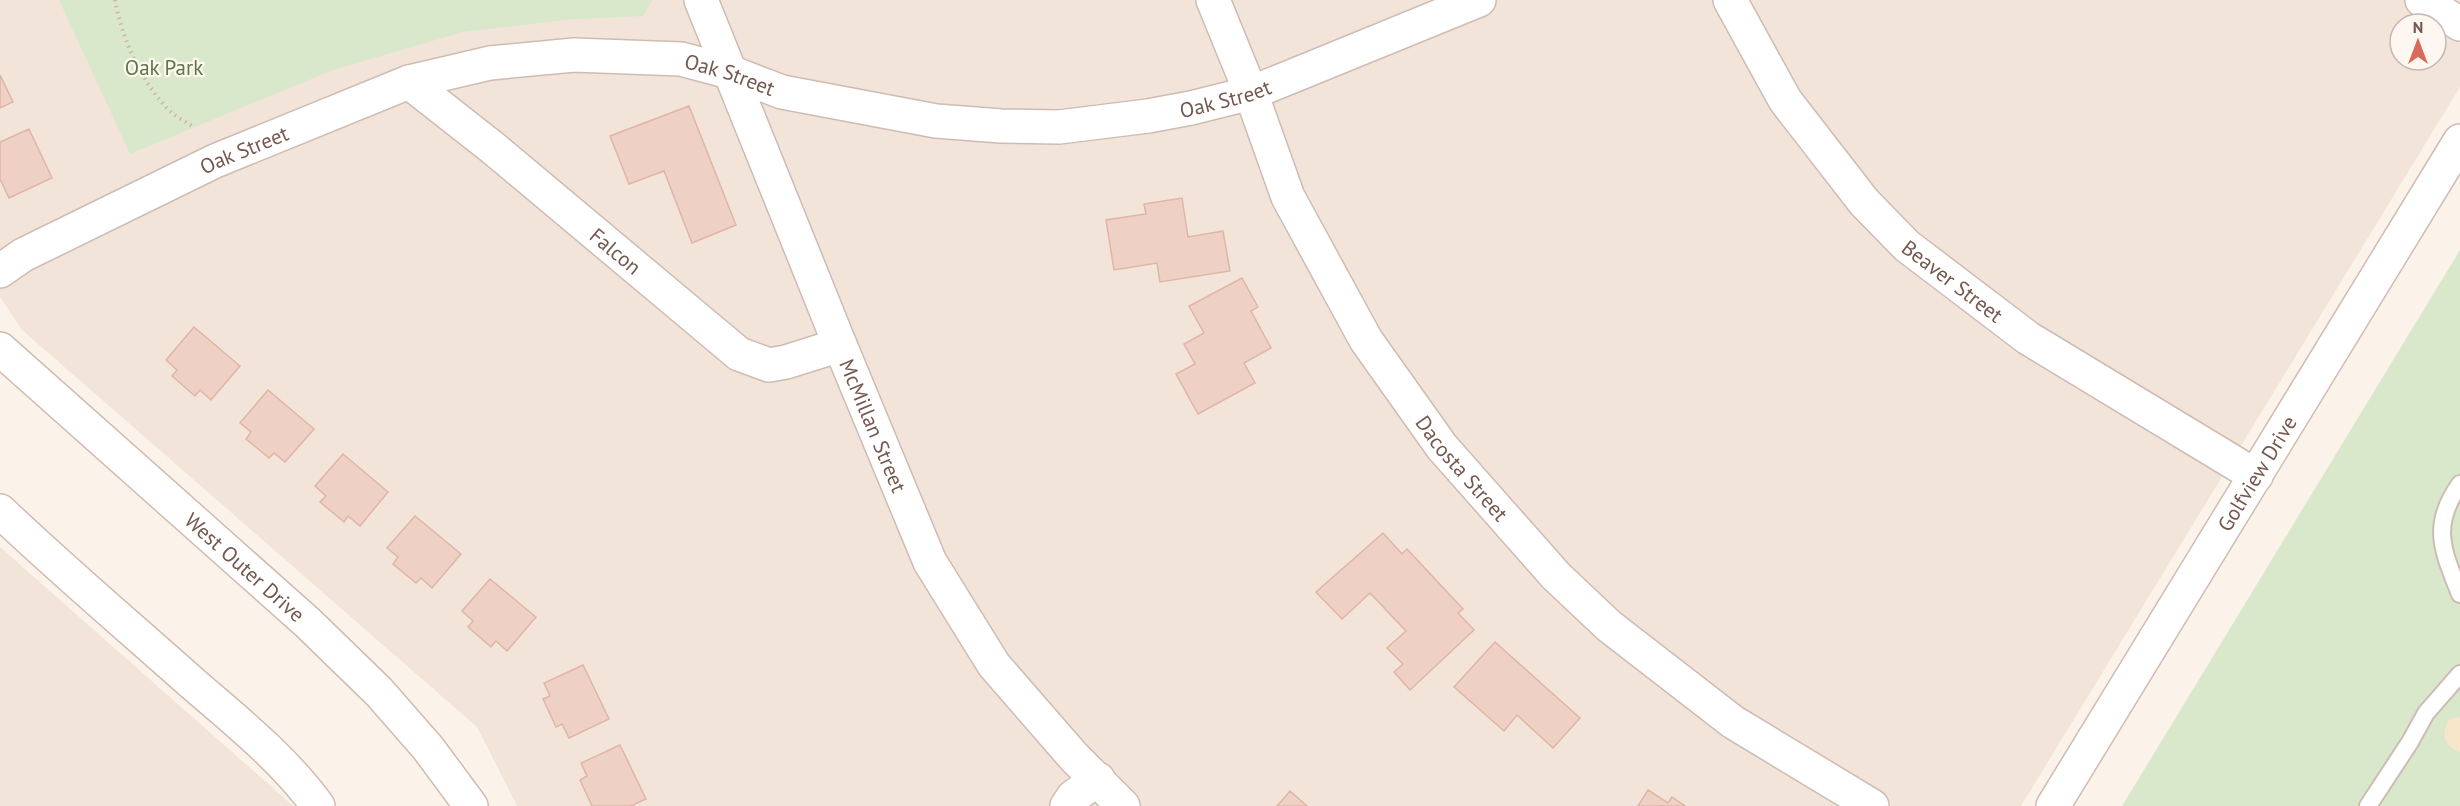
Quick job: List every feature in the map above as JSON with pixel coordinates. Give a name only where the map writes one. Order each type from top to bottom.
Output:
[{"type":"street","name":"McMillan Street","points":[[701,0],[930,562],[994,665],[1074,757],[1123,806]]},
{"type":"street","name":"Dacosta Street","points":[[1213,0],[1294,207],[1366,340],[1442,447],[1556,576],[1609,626],[1733,722],[1872,806]]},
{"type":"street","name":"Oak Street","points":[[0,271],[23,255],[189,173],[409,82],[490,63],[574,55],[681,59],[730,72],[782,92],[936,122],[1059,127],[1148,116],[1251,93],[1479,0]]},
{"type":"street","name":"Beaver Street","points":[[1730,0],[1785,100],[1864,202],[1907,246],[2028,338],[2256,476]]},
{"type":"street","points":[[2422,0],[2460,24]]},
{"type":"street","name":"Falcon","points":[[409,82],[493,148],[739,354],[769,365],[840,345]]},
{"type":"street","name":"Golfview Drive","points":[[2054,806],[2460,141]]},
{"type":"street","name":"West Outer Drive","points":[[0,349],[324,638],[379,692],[428,748],[471,806]]},
{"type":"street","points":[[0,511],[51,559],[264,745],[305,788],[318,806]]},
{"type":"street","points":[[1067,806],[1073,798],[1098,779]]},
{"type":"lane","points":[[2460,484],[2444,513],[2442,549],[2460,594]]},
{"type":"lane","points":[[2368,806],[2426,713],[2460,674]]},
{"type":"path","points":[[115,0],[118,17],[138,68],[166,108],[192,126]]},
{"type":"shaded area","points":[[0,0],[2460,0],[2460,87],[2021,806],[517,806],[477,727],[22,330],[0,297]]},
{"type":"shaded area","points":[[0,547],[291,804],[293,806],[0,806]]},
{"type":"green space","name":"Oak Park","points":[[59,0],[652,1],[643,16],[575,19],[463,32],[333,70],[130,154]]},
{"type":"green space","points":[[2460,250],[2460,806],[2122,806]]},
{"type":"sand","points":[[2460,718],[2460,752],[2450,746],[2445,738],[2445,729],[2450,719]]},
{"type":"building","points":[[0,75],[13,102],[0,108]]},
{"type":"building","points":[[689,106],[736,225],[692,243],[664,171],[629,184],[610,136]]},
{"type":"building","points":[[29,129],[52,178],[9,198],[0,179],[0,142]]},
{"type":"building","points":[[1182,198],[1188,237],[1223,231],[1230,271],[1160,282],[1157,263],[1114,270],[1106,220],[1146,214],[1144,204]]},
{"type":"building","points":[[1242,278],[1258,307],[1251,311],[1271,348],[1244,363],[1255,383],[1198,414],[1176,374],[1195,364],[1184,344],[1204,333],[1189,306]]},
{"type":"building","points":[[194,327],[240,366],[211,400],[200,390],[195,396],[172,376],[177,370],[166,360]]},
{"type":"building","points":[[268,390],[314,429],[285,462],[274,453],[269,458],[246,439],[251,432],[240,423]]},
{"type":"building","points":[[343,454],[388,492],[360,526],[348,516],[344,522],[320,502],[326,496],[315,486]]},
{"type":"building","points":[[415,516],[461,554],[432,588],[421,578],[416,583],[393,564],[398,557],[387,548]]},
{"type":"building","points":[[1383,533],[1402,554],[1407,549],[1463,609],[1458,613],[1474,630],[1410,690],[1394,672],[1403,664],[1387,648],[1406,631],[1370,593],[1342,619],[1316,592]]},
{"type":"building","points":[[490,579],[536,617],[507,651],[496,641],[491,647],[468,627],[473,621],[462,611]]},
{"type":"building","points":[[1495,642],[1580,718],[1553,748],[1517,715],[1504,731],[1454,687]]},
{"type":"building","points":[[583,665],[609,719],[569,738],[562,724],[556,727],[543,699],[550,696],[544,683]]},
{"type":"building","points":[[620,745],[646,799],[631,806],[592,806],[580,780],[587,776],[581,763]]},
{"type":"building","points":[[1648,790],[1668,803],[1672,797],[1685,806],[1638,806]]},
{"type":"building","points":[[1290,791],[1307,806],[1277,806]]}]
